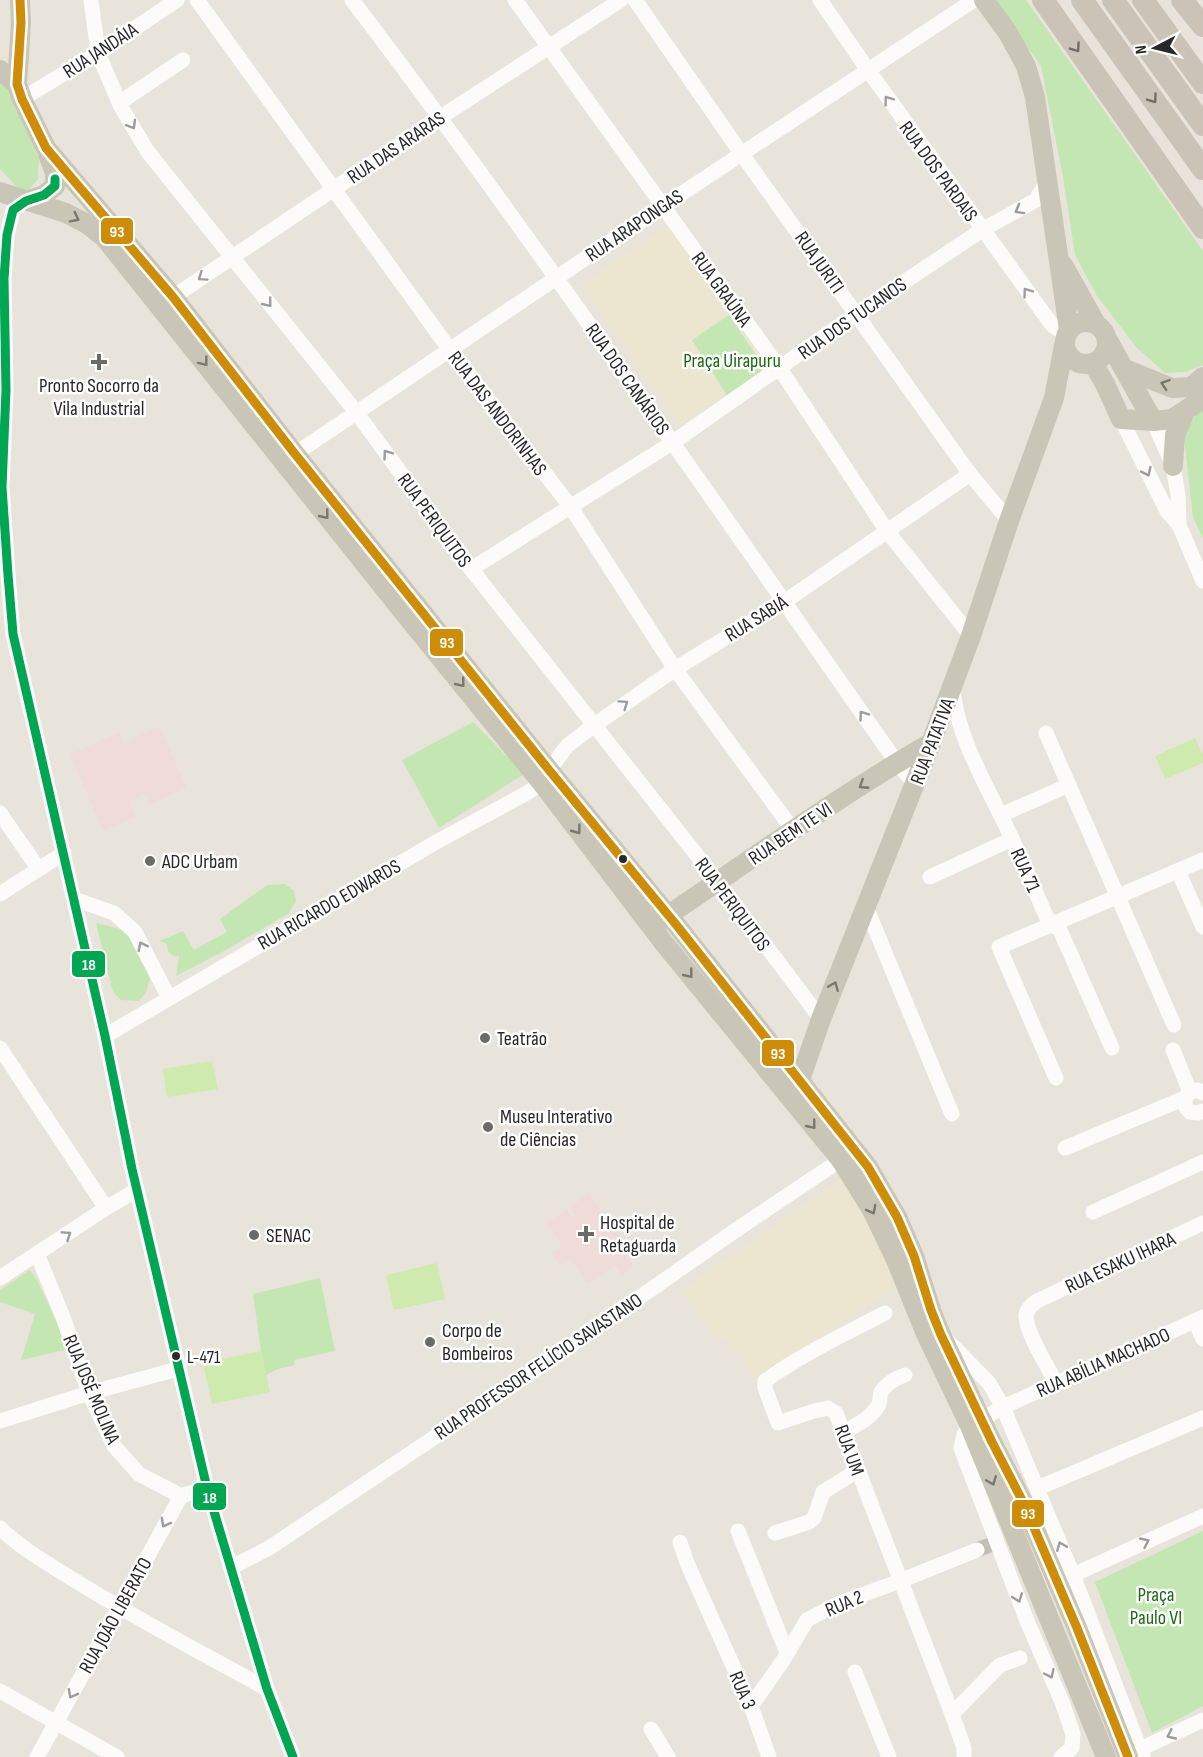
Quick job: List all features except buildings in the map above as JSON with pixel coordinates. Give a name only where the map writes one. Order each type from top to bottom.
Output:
[{"type":"highway","points":[[1042,0],[1203,228]]},
{"type":"highway","points":[[1083,0],[1203,169]]},
{"type":"highway","points":[[1113,0],[1203,125]]},
{"type":"highway","points":[[1143,0],[1203,83]]},
{"type":"highway","points":[[1184,1],[1203,26]]},
{"type":"main road","points":[[20,0],[20,92]]},
{"type":"main road","name":"RUA PATATIVA","points":[[800,1080],[821,1019],[915,784],[971,636],[1009,521],[1054,398],[1066,336],[1035,97],[1026,66],[1008,33],[984,0]]},
{"type":"main road","points":[[0,70],[20,92],[55,173],[55,186],[44,195],[26,201]]},
{"type":"main road","points":[[46,148],[173,297],[546,776],[652,929],[848,1155],[868,1167],[897,1217],[914,1256],[931,1310],[1101,1753]]},
{"type":"main road","points":[[0,192],[66,213],[87,224],[104,237],[400,609],[668,915],[800,1080],[848,1155],[896,1260],[926,1334],[976,1423],[992,1442],[1023,1502],[1084,1624],[1123,1725],[1137,1754]]},
{"type":"main road","points":[[1056,252],[1153,421]]},
{"type":"main road","points":[[1084,321],[1101,331],[1106,350],[1098,360],[1089,364],[1079,363],[1069,356],[1066,336],[1078,323],[1084,321]]},
{"type":"main road","points":[[1089,364],[1105,384],[1121,419],[1153,421],[1172,419],[1203,399]]},
{"type":"main road","name":"RUA PATATIVA","points":[[1054,398],[1074,369],[1089,364]]},
{"type":"main road","points":[[1125,369],[1172,388],[1191,387],[1203,377]]},
{"type":"main road","points":[[1173,466],[1175,435],[1185,412]]},
{"type":"main road","name":"RUA BEM TE VI","points":[[652,929],[668,915],[897,763],[934,735]]},
{"type":"street","name":"RUA PERIQUITOS","points":[[91,0],[98,53],[119,103],[148,152],[356,412],[471,569],[718,882],[821,1019]]},
{"type":"street","name":"RUA JANDÁIA","points":[[20,92],[98,53],[177,0]]},
{"type":"street","name":"RUA DAS ANDORINHAS","points":[[197,0],[450,350],[570,506],[675,669],[793,830]]},
{"type":"street","name":"RUA DOS CANÁRIOS","points":[[352,0],[441,117],[897,763],[915,784]]},
{"type":"street","name":"RUA GRAÚNA","points":[[515,0],[780,369],[887,531],[971,636]]},
{"type":"street","name":"RUA DAS ARARAS","points":[[173,297],[441,117],[621,0]]},
{"type":"street","name":"RUA JURITI","points":[[635,0],[970,474],[1009,521]]},
{"type":"street","name":"RUA DOS PARDAIS","points":[[820,0],[1052,326],[1066,336]]},
{"type":"street","name":"RUA ARAPONGAS","points":[[295,453],[741,153],[974,0]]},
{"type":"street","points":[[119,103],[183,60]]},
{"type":"street","name":"RUA DOS TUCANOS","points":[[471,569],[672,443],[856,314],[982,230],[1036,200],[1047,181]]},
{"type":"street","points":[[26,201],[14,210],[7,235],[2,280],[1,487],[13,634],[105,1036],[137,1190],[207,1488],[267,1689],[293,1757]]},
{"type":"street","points":[[1121,419],[1167,511],[1179,525],[1203,581]]},
{"type":"street","points":[[1153,421],[1173,466],[1178,495],[1179,525]]},
{"type":"street","name":"RUA SABIÁ","points":[[546,776],[567,746],[593,726],[675,669],[784,602],[970,474]]},
{"type":"street","name":"RUA 71","points":[[952,686],[955,710],[967,744],[1046,916],[1060,930],[1112,1048]]},
{"type":"street","points":[[934,735],[949,725],[954,726],[967,744]]},
{"type":"street","points":[[1046,733],[1174,1025]]},
{"type":"street","name":"RUA RICARDO EDWARDS","points":[[105,1036],[438,841],[526,793],[546,776]]},
{"type":"street","points":[[1001,815],[1070,785]]},
{"type":"street","points":[[0,813],[38,868]]},
{"type":"street","points":[[930,877],[1012,839]]},
{"type":"street","points":[[0,894],[64,853]]},
{"type":"street","points":[[1056,1078],[999,947],[1203,860]]},
{"type":"street","points":[[1178,871],[1203,927]]},
{"type":"street","points":[[74,899],[114,913],[135,932],[169,998]]},
{"type":"street","points":[[866,907],[952,1114]]},
{"type":"street","points":[[0,1048],[106,1208]]},
{"type":"street","points":[[1173,1050],[1197,1093]]},
{"type":"street","points":[[1197,1093],[1185,1106],[1190,1112],[1203,1113]]},
{"type":"street","points":[[1065,1148],[1197,1093]]},
{"type":"street","name":"RUA PROFESSOR FELÍCIO SAVASTANO","points":[[232,1567],[269,1548],[553,1358],[848,1155]]},
{"type":"street","points":[[1093,1212],[1203,1162]]},
{"type":"street","points":[[1,1276],[137,1190]]},
{"type":"street","name":"RUA ESAKU IHARA","points":[[1056,1383],[1037,1347],[1026,1316],[1028,1308],[1037,1301],[1203,1223]]},
{"type":"street","name":"RUA JOSÉ MOLINA","points":[[37,1254],[63,1317],[89,1393],[114,1446],[140,1474],[181,1496]]},
{"type":"street","name":"RUA UM","points":[[885,1313],[775,1374],[765,1381],[765,1388],[778,1423],[828,1408],[836,1413],[952,1714],[964,1748],[964,1757]]},
{"type":"street","points":[[1199,1319],[1203,1339]]},
{"type":"street","name":"RUA ABÍLIA MACHADO","points":[[976,1423],[1003,1407],[1199,1319]]},
{"type":"street","points":[[941,1335],[989,1383],[1003,1407],[1073,1575],[1084,1624],[1056,1636],[1043,1632],[1027,1621]]},
{"type":"street","points":[[0,1421],[89,1393],[178,1369]]},
{"type":"street","points":[[843,1432],[867,1419],[877,1407],[885,1388],[904,1375]]},
{"type":"street","points":[[1038,1488],[1203,1418]]},
{"type":"street","points":[[976,1423],[964,1435],[961,1448],[988,1545],[1027,1621],[1062,1702],[1072,1734],[1072,1748],[1061,1757]]},
{"type":"street","points":[[775,1533],[809,1522],[814,1518],[823,1492],[857,1471]]},
{"type":"street","points":[[181,1496],[207,1488]]},
{"type":"street","name":"RUA JOÃO LIBERATO","points":[[37,1757],[181,1496]]},
{"type":"street","points":[[1073,1575],[1203,1516]]},
{"type":"street","points":[[0,1528],[31,1552],[119,1607],[267,1689]]},
{"type":"street","points":[[738,1531],[787,1653]]},
{"type":"street","name":"RUA 3","points":[[680,1542],[687,1563],[751,1706],[769,1757]]},
{"type":"street","name":"RUA 2","points":[[751,1706],[807,1620],[837,1604],[988,1545]]},
{"type":"street","points":[[952,1714],[1000,1665],[1020,1658]]},
{"type":"street","points":[[855,1672],[889,1757]]},
{"type":"street","points":[[0,1691],[117,1757]]},
{"type":"street","points":[[1137,1754],[1203,1720]]},
{"type":"street","points":[[1101,1753],[1123,1725]]},
{"type":"street","points":[[651,1729],[668,1757]]},
{"type":"shaded area","points":[[669,225],[769,367],[679,425],[584,289],[586,281]]},
{"type":"shaded area","points":[[159,726],[187,788],[150,804],[146,794],[130,801],[136,817],[103,831],[70,754],[120,732],[123,743]]},
{"type":"shaded area","points":[[841,1179],[847,1179],[902,1282],[756,1380],[726,1338],[718,1343],[681,1290]]},
{"type":"shaded area","name":"Hospital de Retaguarda","points":[[589,1193],[631,1255],[627,1257],[634,1266],[621,1275],[615,1266],[588,1284],[571,1260],[560,1266],[552,1253],[562,1246],[546,1223],[566,1210],[572,1218],[575,1215],[570,1207]]},
{"type":"green space","points":[[993,0],[1026,0],[1203,251],[1203,365],[1185,372],[1165,373],[1137,348],[1097,296],[1075,255],[1063,177],[1041,66]]},
{"type":"green space","points":[[0,81],[15,97],[39,159],[38,179],[29,190],[22,192],[0,169]]},
{"type":"green space","name":"Praça Uirapuru","points":[[729,315],[768,373],[728,397],[692,340]]},
{"type":"green space","points":[[1203,409],[1203,539],[1193,517],[1184,438],[1190,422]]},
{"type":"green space","points":[[473,722],[524,774],[439,828],[402,760]]},
{"type":"green space","points":[[1195,738],[1203,755],[1203,763],[1165,779],[1155,756]]},
{"type":"green space","points":[[285,884],[294,891],[296,901],[288,914],[176,976],[179,956],[168,952],[167,944],[159,941],[183,931],[194,950],[227,932],[220,919],[267,885]]},
{"type":"green space","points":[[96,923],[125,930],[150,978],[146,992],[139,1001],[121,1000],[113,992]]},
{"type":"green space","points":[[212,1061],[218,1089],[167,1097],[163,1069]]},
{"type":"green space","points":[[437,1263],[445,1299],[394,1310],[386,1275]]},
{"type":"green space","points":[[30,1270],[38,1282],[69,1349],[21,1360],[35,1314],[0,1302],[0,1290]]},
{"type":"green space","points":[[320,1278],[335,1351],[294,1360],[295,1365],[266,1375],[253,1294]]},
{"type":"green space","points":[[261,1351],[270,1392],[212,1404],[203,1363]]},
{"type":"green space","name":"Praça Paulo VI","points":[[1203,1531],[1203,1706],[1152,1733],[1095,1582]]},
{"type":"tunnel","points":[[977,1550],[990,1545]]},
{"type":"transit line","name":"93","points":[[20,0],[21,23],[17,84],[46,148],[173,297],[295,454],[678,927],[868,1167],[897,1217],[914,1256],[941,1335],[1023,1502],[1077,1628],[1128,1757]]},
{"type":"transit line","name":"18","points":[[55,179],[55,186],[44,195],[26,201],[13,210],[7,235],[4,279],[6,390],[2,487],[13,634],[105,1036],[132,1169],[207,1488],[267,1689],[293,1757]]},
{"type":"place","name":"Pronto Socorro da Vila Industrial","points":[[99,362]]},
{"type":"place","name":"ADC Urbam","points":[[150,861]]},
{"type":"place","name":"Teatrão","points":[[485,1038]]},
{"type":"place","name":"Museu Interativo de Ciências","points":[[488,1127]]},
{"type":"place","name":"Hospital de Retaguarda","points":[[586,1234]]},
{"type":"place","name":"SENAC","points":[[254,1235]]},
{"type":"place","name":"Corpo de Bombeiros","points":[[430,1342]]},
{"type":"place","name":"L-471","points":[[176,1356]]}]
